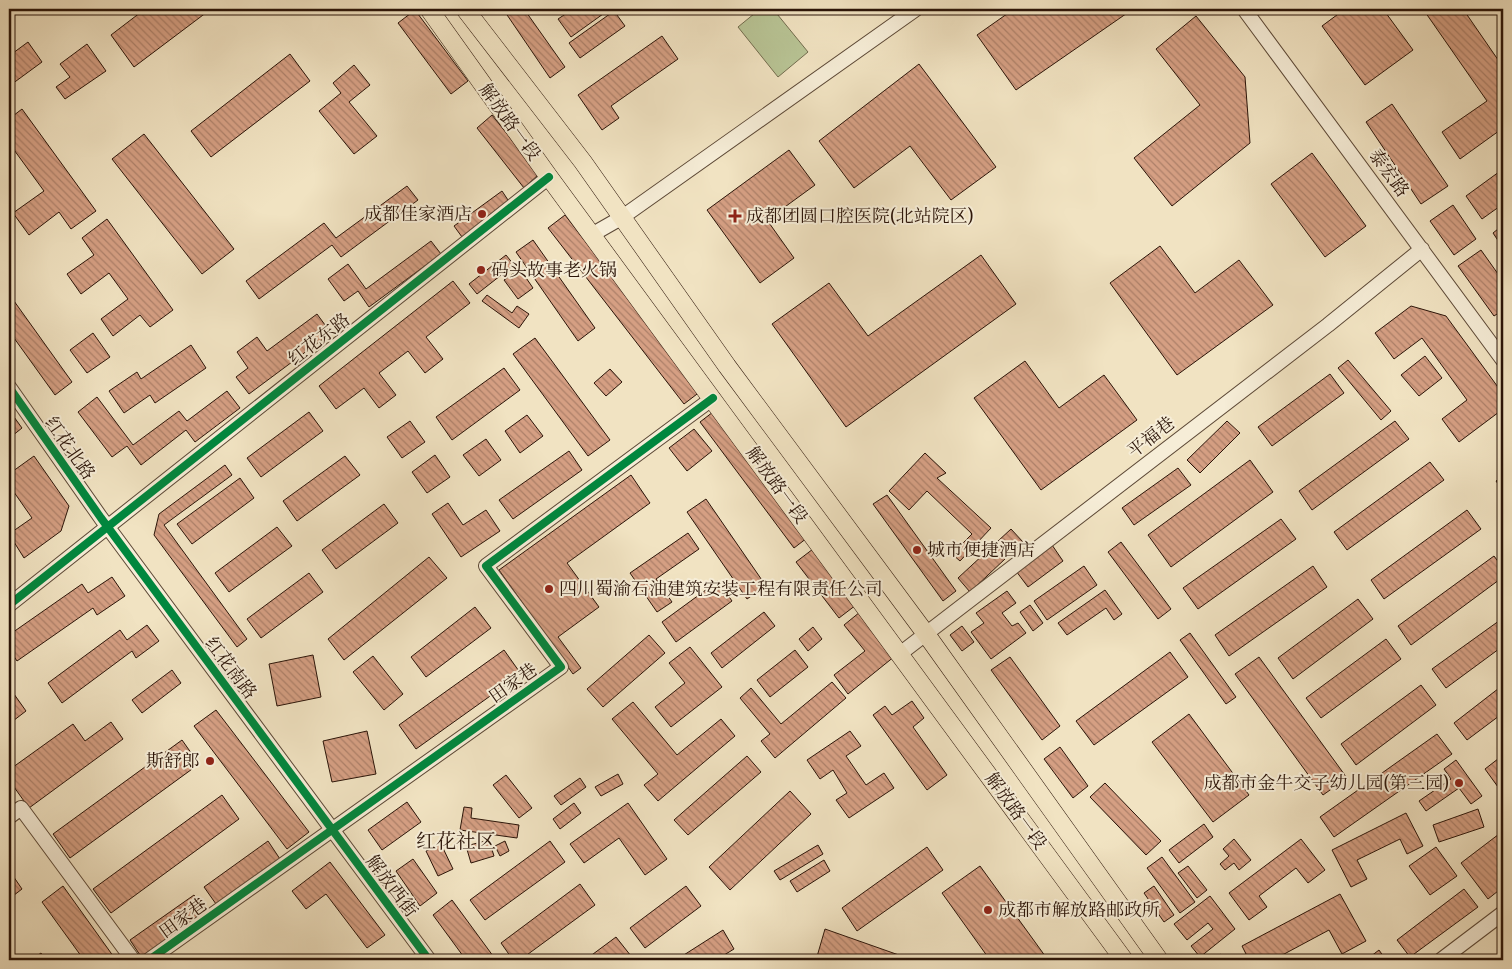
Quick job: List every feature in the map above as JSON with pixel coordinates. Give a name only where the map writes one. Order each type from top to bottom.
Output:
[{"type":"main road","name":"解放路一段","points":[[429,9],[549,177],[901,653],[1124,960]]},
{"type":"main road","name":"解放路一段","points":[[465,9],[583,162],[727,366],[926,634],[1159,960]]},
{"type":"street","points":[[593,234],[621,218],[916,9]]},
{"type":"street","name":"泰宏路","points":[[1248,10],[1503,360]]},
{"type":"street","name":"红花东路","points":[[9,605],[549,177]]},
{"type":"street","name":"平福巷","points":[[901,653],[1320,331],[1422,249]]},
{"type":"street","name":"红花北路","points":[[9,387],[107,526]]},
{"type":"street","name":"田家巷","points":[[149,960],[331,829],[561,668],[486,566],[712,398]]},
{"type":"street","name":"红花南路","points":[[107,526],[331,829]]},
{"type":"street","points":[[9,817],[21,808],[133,960]]},
{"type":"street","name":"解放西街","points":[[331,829],[429,960]]},
{"type":"street","points":[[1441,960],[1503,913]]},
{"type":"green space","points":[[760,9],[773,9],[808,52],[778,77],[738,27]]},
{"type":"building","points":[[9,9],[21,9],[9,17]]},
{"type":"building","points":[[67,9],[79,9],[71,14]]},
{"type":"building","points":[[145,9],[211,9],[134,67],[111,35]]},
{"type":"building","points":[[314,9],[325,9],[319,14]]},
{"type":"building","points":[[503,9],[524,9],[565,67],[550,78]]},
{"type":"building","points":[[573,9],[610,9],[571,37],[558,19]]},
{"type":"building","points":[[1014,9],[1133,9],[1016,90],[977,35]]},
{"type":"building","points":[[1345,9],[1383,9],[1413,50],[1365,85],[1322,26]]},
{"type":"building","points":[[1423,9],[1463,9],[1503,67],[1503,128],[1460,159],[1442,132],[1487,101]]},
{"type":"building","points":[[415,10],[468,81],[451,94],[398,23]]},
{"type":"building","points":[[614,11],[625,26],[580,58],[569,43]]},
{"type":"building","points":[[1196,16],[1245,77],[1250,143],[1172,206],[1134,158],[1200,105],[1156,49]]},
{"type":"building","points":[[662,36],[678,59],[611,106],[619,118],[602,130],[578,95]]},
{"type":"building","points":[[28,42],[42,62],[12,84],[9,80],[9,56]]},
{"type":"building","points":[[87,44],[106,71],[65,99],[56,87],[70,77],[60,64]]},
{"type":"building","points":[[290,54],[310,81],[211,157],[191,131]]},
{"type":"building","points":[[919,64],[996,167],[951,200],[910,146],[854,188],[819,141]]},
{"type":"building","points":[[354,65],[370,85],[349,102],[377,136],[354,154],[319,111],[341,93],[333,83]]},
{"type":"building","points":[[1392,104],[1448,186],[1421,204],[1366,122]]},
{"type":"building","points":[[22,109],[96,211],[71,229],[59,212],[29,235],[13,213],[44,191],[9,143],[9,119]]},
{"type":"building","points":[[492,115],[539,174],[524,188],[477,128]]},
{"type":"building","points":[[144,134],[234,249],[202,274],[112,159]]},
{"type":"building","points":[[789,150],[815,185],[767,220],[794,258],[760,283],[707,210]]},
{"type":"building","points":[[1312,153],[1366,226],[1325,257],[1271,184]]},
{"type":"building","points":[[1503,169],[1503,204],[1482,219],[1466,196]]},
{"type":"building","points":[[407,186],[418,200],[341,257],[332,245],[259,299],[246,281],[324,223],[336,238]]},
{"type":"building","name":"成都佳家酒店","points":[[502,191],[510,203],[462,237],[454,226]]},
{"type":"building","points":[[1453,205],[1476,239],[1454,255],[1430,221]]},
{"type":"building","points":[[565,215],[701,391],[684,404],[548,228]]},
{"type":"building","points":[[107,219],[173,310],[150,327],[140,315],[113,336],[101,319],[128,299],[109,273],[81,294],[67,274],[94,255],[82,238]]},
{"type":"building","points":[[1503,225],[1503,248],[1493,233]]},
{"type":"building","points":[[533,240],[595,328],[578,341],[516,252]]},
{"type":"building","points":[[431,241],[441,254],[369,307],[358,291],[344,301],[328,279],[348,264],[366,289]]},
{"type":"building","points":[[1160,246],[1195,293],[1239,260],[1273,305],[1177,375],[1110,283]]},
{"type":"building","points":[[1481,250],[1503,281],[1503,310],[1494,316],[1458,266]]},
{"type":"building","points":[[506,255],[514,265],[477,294],[469,284]]},
{"type":"building","points":[[981,255],[1016,304],[846,427],[772,324],[829,283],[868,336]]},
{"type":"building","points":[[520,269],[533,288],[518,299],[504,280]]},
{"type":"building","points":[[453,281],[470,303],[426,337],[443,359],[425,373],[408,351],[379,373],[396,395],[379,408],[364,388],[336,409],[319,386]]},
{"type":"building","points":[[9,294],[72,382],[55,395],[9,331]]},
{"type":"building","points":[[487,295],[512,313],[517,306],[529,314],[519,328],[482,301]]},
{"type":"building","points":[[1411,306],[1446,316],[1503,394],[1503,409],[1459,442],[1442,419],[1467,400],[1422,338],[1394,359],[1375,333]]},
{"type":"building","points":[[317,314],[331,333],[249,394],[236,377],[248,368],[237,352],[257,337],[267,351]]},
{"type":"building","points":[[93,333],[110,357],[87,373],[70,350]]},
{"type":"building","points":[[535,338],[610,440],[588,456],[513,354]]},
{"type":"building","points":[[191,345],[206,368],[155,403],[150,395],[124,413],[109,391],[137,372],[141,379]]},
{"type":"building","points":[[1425,356],[1442,378],[1419,396],[1401,375]]},
{"type":"building","points":[[1348,360],[1391,411],[1381,420],[1338,368]]},
{"type":"building","points":[[1025,361],[1059,408],[1104,375],[1137,420],[1041,490],[974,398]]},
{"type":"building","points":[[504,368],[520,390],[452,440],[436,417]]},
{"type":"building","points":[[610,369],[622,382],[606,396],[594,383]]},
{"type":"building","points":[[1330,374],[1344,393],[1272,446],[1258,427]]},
{"type":"building","points":[[227,391],[240,408],[195,442],[186,430],[141,465],[127,446],[112,457],[78,412],[97,397],[133,445],[179,411],[187,421]]},
{"type":"building","points":[[9,410],[22,428],[12,436],[9,432]]},
{"type":"building","points":[[309,412],[323,431],[261,477],[247,458]]},
{"type":"building","points":[[713,412],[807,538],[794,548],[700,422]]},
{"type":"building","points":[[527,415],[543,436],[520,453],[505,431]]},
{"type":"building","points":[[410,421],[425,442],[402,458],[387,437]]},
{"type":"building","points":[[1227,421],[1240,433],[1200,473],[1187,460]]},
{"type":"building","points":[[1395,421],[1409,439],[1312,510],[1299,491]]},
{"type":"building","points":[[694,429],[712,451],[687,471],[669,448]]},
{"type":"building","points":[[486,439],[501,460],[479,476],[463,455]]},
{"type":"building","points":[[569,451],[582,470],[513,519],[499,500]]},
{"type":"building","points":[[925,453],[946,473],[937,478],[991,528],[960,561],[952,554],[972,534],[927,491],[909,510],[889,491]]},
{"type":"building","points":[[435,455],[450,477],[427,493],[412,472]]},
{"type":"building","points":[[34,456],[69,506],[61,531],[24,558],[9,534],[32,518],[9,485],[9,474]]},
{"type":"building","points":[[345,456],[360,475],[297,521],[283,501]]},
{"type":"building","points":[[1250,460],[1273,492],[1171,567],[1148,535]]},
{"type":"building","points":[[1430,462],[1444,480],[1347,550],[1334,532]]},
{"type":"building","points":[[225,465],[232,475],[164,525],[247,639],[237,647],[154,535],[159,514]]},
{"type":"building","points":[[1178,468],[1191,485],[1134,525],[1122,508]]},
{"type":"building","name":"四川蜀渝石油建筑安装工程有限责任公司","points":[[631,475],[650,503],[567,563],[599,607],[558,637],[581,668],[573,674],[499,570]]},
{"type":"building","points":[[1503,476],[1503,491],[1496,481]]},
{"type":"building","points":[[240,478],[254,498],[192,544],[177,524]]},
{"type":"building","points":[[887,495],[956,591],[943,601],[873,504]]},
{"type":"building","points":[[706,499],[766,586],[747,599],[687,512]]},
{"type":"building","points":[[448,503],[463,525],[486,510],[500,531],[461,557],[432,514]]},
{"type":"building","points":[[384,504],[398,523],[336,569],[322,550]]},
{"type":"building","points":[[1467,510],[1481,529],[1384,599],[1371,580]]},
{"type":"building","points":[[1281,519],[1296,539],[1198,609],[1183,588]]},
{"type":"building","points":[[277,527],[292,546],[229,592],[215,573]]},
{"type":"building","points":[[1011,529],[1023,542],[970,592],[958,578]]},
{"type":"building","points":[[688,533],[699,549],[656,579],[672,602],[657,612],[630,573]]},
{"type":"building","points":[[1121,542],[1171,609],[1158,619],[1108,552]]},
{"type":"building","points":[[1052,545],[1063,561],[1028,587],[1016,571]]},
{"type":"building","points":[[813,549],[856,605],[839,618],[796,562]]},
{"type":"building","points":[[1494,556],[1503,568],[1503,577],[1411,645],[1398,626]]},
{"type":"building","points":[[429,557],[447,578],[344,660],[328,639]]},
{"type":"building","points":[[1084,566],[1097,585],[1047,620],[1034,601]]},
{"type":"building","points":[[1313,566],[1327,587],[1229,656],[1215,635]]},
{"type":"building","points":[[309,573],[323,592],[261,638],[247,619]]},
{"type":"building","points":[[112,577],[125,596],[97,615],[93,608],[17,661],[9,649],[9,635],[82,584],[88,593]]},
{"type":"building","points":[[718,581],[732,601],[676,642],[662,622]]},
{"type":"building","points":[[1105,590],[1122,614],[1114,620],[1106,608],[1067,635],[1058,623]]},
{"type":"building","points":[[1007,591],[1016,603],[1002,613],[1012,626],[1018,623],[1026,633],[991,659],[971,632],[984,623],[976,613]]},
{"type":"building","points":[[1358,599],[1373,619],[1293,679],[1278,658]]},
{"type":"building","points":[[1030,605],[1043,623],[1033,631],[1020,612]]},
{"type":"building","points":[[475,607],[491,628],[426,677],[411,657]]},
{"type":"building","points":[[764,612],[775,626],[722,668],[711,653]]},
{"type":"building","points":[[860,612],[895,656],[848,694],[834,675],[865,651],[844,625]]},
{"type":"building","points":[[1503,618],[1503,646],[1446,688],[1432,669]]},
{"type":"building","points":[[147,625],[159,641],[136,658],[132,651],[62,703],[48,683],[120,630],[127,640]]},
{"type":"building","points":[[962,626],[974,642],[962,651],[950,635]]},
{"type":"building","points":[[813,627],[822,639],[808,651],[799,639]]},
{"type":"building","points":[[1190,633],[1236,697],[1226,704],[1180,640]]},
{"type":"building","points":[[649,635],[665,653],[603,707],[587,689]]},
{"type":"building","points":[[1386,639],[1401,659],[1321,718],[1306,698]]},
{"type":"building","points":[[690,647],[722,687],[671,727],[655,707],[685,683],[669,663]]},
{"type":"building","points":[[504,650],[521,674],[416,749],[399,725]]},
{"type":"building","points":[[795,650],[808,667],[770,697],[757,680]]},
{"type":"building","points":[[1170,652],[1188,677],[1094,745],[1076,721]]},
{"type":"building","points":[[313,655],[321,697],[277,706],[269,664]]},
{"type":"building","points":[[373,656],[403,694],[384,710],[353,672]]},
{"type":"building","points":[[1010,657],[1060,726],[1042,740],[991,670]]},
{"type":"building","points":[[1259,657],[1347,778],[1323,795],[1235,674]]},
{"type":"building","points":[[172,670],[181,683],[142,713],[132,700]]},
{"type":"building","points":[[832,682],[846,698],[775,758],[761,741],[770,734],[740,698],[751,688],[781,724]]},
{"type":"building","points":[[1421,685],[1436,705],[1356,765],[1341,744]]},
{"type":"building","points":[[1503,685],[1503,713],[1467,740],[1454,723]]},
{"type":"building","points":[[9,687],[26,711],[9,724]]},
{"type":"building","points":[[912,701],[924,718],[913,727],[947,775],[927,790],[873,715],[885,706],[892,715]]},
{"type":"building","points":[[633,702],[677,755],[721,719],[735,736],[658,801],[644,785],[658,774],[612,719]]},
{"type":"building","points":[[216,710],[309,832],[287,849],[194,726]]},
{"type":"building","points":[[1189,714],[1249,795],[1213,822],[1152,742]]},
{"type":"building","points":[[111,722],[123,739],[29,808],[9,780],[9,770],[73,724],[85,741]]},
{"type":"building","points":[[367,731],[376,774],[332,782],[323,741]]},
{"type":"building","points":[[850,731],[861,746],[846,756],[866,785],[884,773],[894,788],[849,818],[836,800],[847,793],[833,770],[820,779],[807,760]]},
{"type":"building","points":[[1437,734],[1452,754],[1334,837],[1320,817]]},
{"type":"building","points":[[182,740],[199,764],[70,858],[53,834]]},
{"type":"building","points":[[1060,747],[1088,786],[1073,798],[1044,759]]},
{"type":"building","points":[[1503,755],[1503,783],[1498,787],[1485,769]]},
{"type":"building","points":[[747,756],[761,772],[688,835],[674,820]]},
{"type":"building","name":"成都市金牛交子幼儿园(第三园)","points":[[1456,760],[1482,796],[1471,804],[1459,788],[1426,811],[1419,801],[1451,779],[1444,769]]},
{"type":"building","points":[[618,774],[623,784],[601,796],[595,787]]},
{"type":"building","points":[[506,775],[532,808],[519,818],[493,785]]},
{"type":"building","points":[[580,778],[586,787],[561,805],[554,796]]},
{"type":"building","points":[[1105,783],[1161,841],[1146,855],[1090,797]]},
{"type":"building","points":[[790,791],[811,814],[730,890],[709,867]]},
{"type":"building","points":[[222,795],[239,819],[111,913],[93,889]]},
{"type":"building","points":[[407,802],[421,822],[382,850],[368,830]]},
{"type":"building","points":[[574,803],[581,813],[560,829],[553,819]]},
{"type":"building","points":[[628,803],[667,859],[645,875],[619,838],[584,863],[570,844]]},
{"type":"building","points":[[464,807],[472,808],[471,818],[519,825],[517,838],[460,830]]},
{"type":"building","points":[[1478,809],[1484,827],[1439,842],[1433,825]]},
{"type":"building","points":[[1406,813],[1423,846],[1407,854],[1400,839],[1357,860],[1367,879],[1351,887],[1332,850]]},
{"type":"building","points":[[1204,824],[1213,837],[1179,863],[1169,850]]},
{"type":"building","points":[[1503,831],[1503,887],[1488,899],[1461,863]]},
{"type":"building","points":[[1234,839],[1251,860],[1239,870],[1234,863],[1225,870],[1220,864],[1229,856],[1223,849]]},
{"type":"building","points":[[1301,839],[1325,870],[1308,883],[1296,868],[1259,896],[1267,907],[1249,920],[1229,893]]},
{"type":"building","points":[[489,840],[494,856],[471,863],[466,846]]},
{"type":"building","points":[[268,841],[280,859],[216,904],[204,887]]},
{"type":"building","points":[[505,841],[509,851],[500,856],[495,846]]},
{"type":"building","points":[[550,841],[565,862],[485,920],[470,900]]},
{"type":"building","points":[[441,844],[453,869],[438,876],[426,851]]},
{"type":"building","points":[[818,845],[823,854],[780,880],[774,871]]},
{"type":"building","points":[[927,847],[943,870],[857,931],[842,908]]},
{"type":"building","points":[[1436,847],[1457,876],[1430,895],[1409,866]]},
{"type":"building","points":[[1162,857],[1195,902],[1180,913],[1147,868]]},
{"type":"building","points":[[413,859],[437,893],[420,906],[396,871]]},
{"type":"building","points":[[824,860],[830,871],[797,892],[790,881]]},
{"type":"building","points":[[330,862],[385,935],[367,948],[326,894],[306,909],[292,891]]},
{"type":"building","points":[[980,866],[1048,960],[990,960],[942,893]]},
{"type":"building","points":[[1188,866],[1207,890],[1197,898],[1178,873]]},
{"type":"building","points":[[9,870],[22,889],[9,899]]},
{"type":"building","points":[[580,884],[595,905],[520,960],[513,960],[501,943]]},
{"type":"building","points":[[63,886],[116,960],[84,960],[42,902]]},
{"type":"building","points":[[686,886],[701,906],[645,948],[630,928]]},
{"type":"building","points":[[1154,886],[1174,915],[1164,922],[1144,893]]},
{"type":"building","points":[[1464,889],[1478,907],[1410,957],[1397,940]]},
{"type":"building","points":[[1340,894],[1366,941],[1342,954],[1329,930],[1273,960],[1249,960],[1242,946]]},
{"type":"building","points":[[194,895],[206,912],[142,958],[130,940]]},
{"type":"building","points":[[1210,896],[1235,929],[1200,957],[1191,946],[1213,929],[1208,923],[1187,940],[1174,924]]},
{"type":"building","points":[[452,900],[496,960],[466,960],[433,915]]},
{"type":"building","points":[[825,929],[913,960],[816,960]]},
{"type":"building","points":[[723,930],[734,949],[716,960],[676,960]]},
{"type":"building","points":[[616,937],[631,956],[625,960],[585,960]]},
{"type":"building","points":[[1379,950],[1386,960],[1366,960]]},
{"type":"building","points":[[1503,951],[1503,960],[1491,960]]},
{"type":"building","points":[[41,953],[46,960],[31,960]]},
{"type":"building","points":[[1221,954],[1226,960],[1213,960]]},
{"type":"cycle path","points":[[9,605],[549,177]]},
{"type":"cycle path","points":[[9,387],[101,518],[429,960]]},
{"type":"cycle path","points":[[149,960],[561,667],[486,566],[713,398]]},
{"type":"place","name":"成都佳家酒店","points":[[482,214]]},
{"type":"place","name":"成都团圆口腔医院(北站院区)","points":[[735,216]]},
{"type":"place","name":"码头故事老火锅","points":[[481,270]]},
{"type":"place","name":"城市便捷酒店","points":[[917,550]]},
{"type":"place","name":"四川蜀渝石油建筑安装工程有限责任公司","points":[[549,589]]},
{"type":"place","name":"斯舒郎","points":[[210,761]]},
{"type":"place","name":"成都市金牛交子幼儿园(第三园)","points":[[1459,783]]},
{"type":"place","name":"成都市解放路邮政所","points":[[988,910]]},
{"type":"district","name":"红花社区","points":[[456,841]]}]
